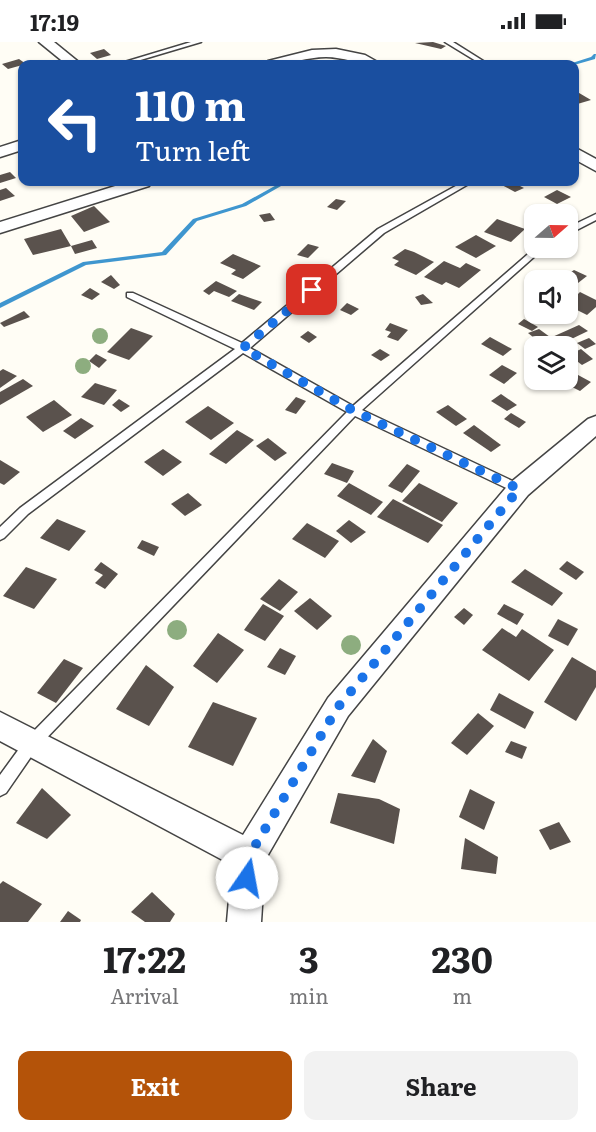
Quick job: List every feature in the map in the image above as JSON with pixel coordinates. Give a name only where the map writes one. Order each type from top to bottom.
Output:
[{"type":"street","points":[[46,42],[69,60]]},
{"type":"street","points":[[332,42],[365,60]]},
{"type":"street","points":[[286,60],[324,52],[354,55]]},
{"type":"street","points":[[0,152],[18,146]]},
{"type":"street","points":[[579,155],[596,166]]},
{"type":"street","points":[[0,228],[131,186]]},
{"type":"street","points":[[244,922],[249,856],[338,707],[519,489],[596,424]]},
{"type":"street","points":[[0,726],[249,856]]},
{"type":"lane","points":[[135,60],[198,42]]},
{"type":"lane","points":[[448,42],[478,60]]},
{"type":"lane","points":[[0,535],[24,511],[243,348],[381,231],[461,186]]},
{"type":"lane","points":[[578,226],[596,217]]},
{"type":"lane","points":[[0,788],[32,743],[354,411],[529,258]]},
{"type":"lane","points":[[130,294],[243,348],[354,411],[519,489]]},
{"type":"building","points":[[433,42],[446,46],[441,49],[415,43]]},
{"type":"building","points":[[104,49],[111,55],[97,59],[90,53]]},
{"type":"building","points":[[19,59],[20,60],[18,60],[18,66],[8,69],[2,64]]},
{"type":"building","points":[[579,93],[591,100],[579,104]]},
{"type":"building","points":[[10,172],[16,178],[0,183],[0,175]]},
{"type":"building","points":[[504,186],[524,188],[515,192]]},
{"type":"building","points":[[6,188],[15,196],[0,201],[0,190]]},
{"type":"building","points":[[557,190],[571,197],[557,204],[544,197]]},
{"type":"building","points":[[336,199],[346,201],[337,210],[327,207]]},
{"type":"building","points":[[94,206],[110,222],[84,232],[71,216]]},
{"type":"building","points":[[270,213],[275,220],[264,222],[259,215]]},
{"type":"building","points":[[497,219],[524,229],[511,242],[484,232]]},
{"type":"building","points":[[61,229],[71,246],[33,255],[24,239]]},
{"type":"building","points":[[476,235],[496,246],[476,258],[455,247]]},
{"type":"building","points":[[92,240],[97,248],[75,254],[71,246]]},
{"type":"building","points":[[308,244],[319,247],[308,258],[297,255]]},
{"type":"building","points":[[405,249],[434,262],[416,275],[394,265],[399,261],[392,258]]},
{"type":"building","points":[[233,254],[261,266],[243,279],[231,274],[236,270],[220,263]]},
{"type":"building","points":[[444,261],[460,268],[466,263],[481,270],[459,288],[446,282],[442,285],[424,277]]},
{"type":"building","points":[[578,272],[587,276],[578,283]]},
{"type":"building","points":[[111,275],[120,285],[114,289],[101,282]]},
{"type":"building","points":[[216,281],[237,291],[229,297],[214,291],[209,295],[203,291]]},
{"type":"building","points":[[90,288],[100,294],[92,300],[81,295]]},
{"type":"building","points":[[580,292],[596,300],[596,307],[587,315],[578,310]]},
{"type":"building","points":[[239,294],[262,302],[254,310],[231,301]]},
{"type":"building","points":[[423,294],[433,303],[421,305],[415,297]]},
{"type":"building","points":[[347,303],[359,309],[351,315],[340,310]]},
{"type":"building","points":[[24,311],[30,317],[4,327],[0,323]]},
{"type":"building","points":[[524,319],[524,324],[533,324],[538,327],[532,331],[518,324]]},
{"type":"building","points":[[390,323],[408,330],[398,341],[387,337],[391,332],[385,330]]},
{"type":"building","points":[[579,325],[588,331],[578,336],[554,336]]},
{"type":"building","points":[[131,328],[153,336],[129,360],[107,352]]},
{"type":"building","points":[[539,329],[549,336],[532,336],[528,333]]},
{"type":"building","points":[[308,331],[317,337],[309,343],[300,337]]},
{"type":"building","points":[[490,337],[512,349],[503,356],[481,344]]},
{"type":"building","points":[[589,338],[596,344],[585,349],[578,343]]},
{"type":"building","points":[[380,349],[390,355],[381,361],[371,355]]},
{"type":"building","points":[[581,349],[593,359],[582,365],[578,362],[578,350]]},
{"type":"building","points":[[96,354],[107,360],[99,368],[89,361]]},
{"type":"building","points":[[502,365],[517,373],[504,384],[489,375]]},
{"type":"building","points":[[3,369],[17,376],[0,388],[0,371]]},
{"type":"building","points":[[578,375],[591,382],[580,391],[578,390]]},
{"type":"building","points":[[23,379],[33,386],[0,405],[0,392]]},
{"type":"building","points":[[95,383],[117,390],[104,405],[81,397]]},
{"type":"building","points":[[501,394],[517,405],[507,411],[491,401]]},
{"type":"building","points":[[296,397],[306,401],[296,414],[285,410]]},
{"type":"building","points":[[119,399],[130,406],[121,412],[112,405]]},
{"type":"building","points":[[54,400],[72,415],[43,432],[26,417]]},
{"type":"building","points":[[448,405],[467,419],[456,426],[436,412]]},
{"type":"building","points":[[208,406],[234,423],[211,440],[185,422]]},
{"type":"building","points":[[511,413],[526,422],[519,428],[504,419]]},
{"type":"building","points":[[81,418],[94,426],[75,439],[63,431]]},
{"type":"building","points":[[474,425],[501,445],[491,452],[463,433]]},
{"type":"building","points":[[237,430],[254,440],[226,464],[209,454]]},
{"type":"building","points":[[268,438],[287,453],[275,461],[256,446]]},
{"type":"building","points":[[163,449],[182,462],[163,476],[144,462]]},
{"type":"building","points":[[0,460],[20,472],[4,485],[0,483]]},
{"type":"building","points":[[332,463],[354,471],[347,483],[324,474]]},
{"type":"building","points":[[407,464],[420,471],[402,493],[388,486]]},
{"type":"building","points":[[349,483],[383,502],[371,515],[337,496]]},
{"type":"building","points":[[419,483],[458,503],[442,522],[402,501]]},
{"type":"building","points":[[188,493],[202,505],[185,516],[171,504]]},
{"type":"building","points":[[393,499],[443,525],[428,543],[377,517]]},
{"type":"building","points":[[57,519],[86,531],[69,551],[40,538]]},
{"type":"building","points":[[349,520],[366,532],[351,543],[336,531]]},
{"type":"building","points":[[307,523],[339,541],[325,558],[292,539]]},
{"type":"building","points":[[142,540],[159,547],[154,556],[137,548]]},
{"type":"building","points":[[567,561],[584,572],[576,580],[559,569]]},
{"type":"building","points":[[101,562],[118,574],[105,589],[95,583],[103,575],[94,570]]},
{"type":"building","points":[[26,567],[57,579],[34,609],[3,596]]},
{"type":"building","points":[[525,569],[563,593],[552,606],[511,582]]},
{"type":"building","points":[[279,579],[298,592],[280,611],[260,599]]},
{"type":"building","points":[[310,598],[332,616],[317,630],[294,611]]},
{"type":"building","points":[[263,604],[284,616],[265,641],[244,630]]},
{"type":"building","points":[[504,604],[524,614],[517,625],[497,614]]},
{"type":"building","points":[[464,608],[473,615],[464,625],[454,617]]},
{"type":"building","points":[[558,619],[578,629],[568,646],[548,636]]},
{"type":"building","points":[[502,628],[516,637],[522,629],[554,650],[529,681],[482,650]]},
{"type":"building","points":[[218,633],[244,650],[217,683],[193,666]]},
{"type":"building","points":[[280,648],[296,656],[285,675],[267,667]]},
{"type":"building","points":[[572,657],[596,671],[596,687],[576,721],[544,702]]},
{"type":"building","points":[[64,659],[83,668],[56,703],[37,693]]},
{"type":"building","points":[[146,665],[174,687],[149,726],[116,709]]},
{"type":"building","points":[[499,693],[534,712],[525,729],[490,710]]},
{"type":"building","points":[[213,702],[257,718],[233,766],[188,747]]},
{"type":"building","points":[[478,713],[494,726],[467,755],[451,743]]},
{"type":"building","points":[[373,739],[387,751],[375,783],[351,776]]},
{"type":"building","points":[[511,741],[527,747],[522,759],[505,752]]},
{"type":"building","points":[[42,788],[71,815],[47,839],[16,823]]},
{"type":"building","points":[[470,789],[495,802],[484,830],[459,817]]},
{"type":"building","points":[[338,793],[379,799],[400,809],[394,844],[330,823]]},
{"type":"building","points":[[559,822],[571,842],[550,850],[539,830]]},
{"type":"building","points":[[465,838],[498,857],[496,874],[461,869]]},
{"type":"building","points":[[3,881],[42,904],[28,922],[0,922],[0,884]]},
{"type":"building","points":[[152,892],[175,914],[170,922],[145,922],[131,912]]},
{"type":"building","points":[[68,911],[81,920],[80,922],[60,922]]},
{"type":"waterway","points":[[579,62],[596,55]]},
{"type":"waterway","points":[[0,306],[85,263],[164,254],[195,220],[244,205],[278,186]]},
{"type":"route","points":[[247,878],[249,856],[338,707],[519,489],[354,411],[243,348],[312,290]]}]
